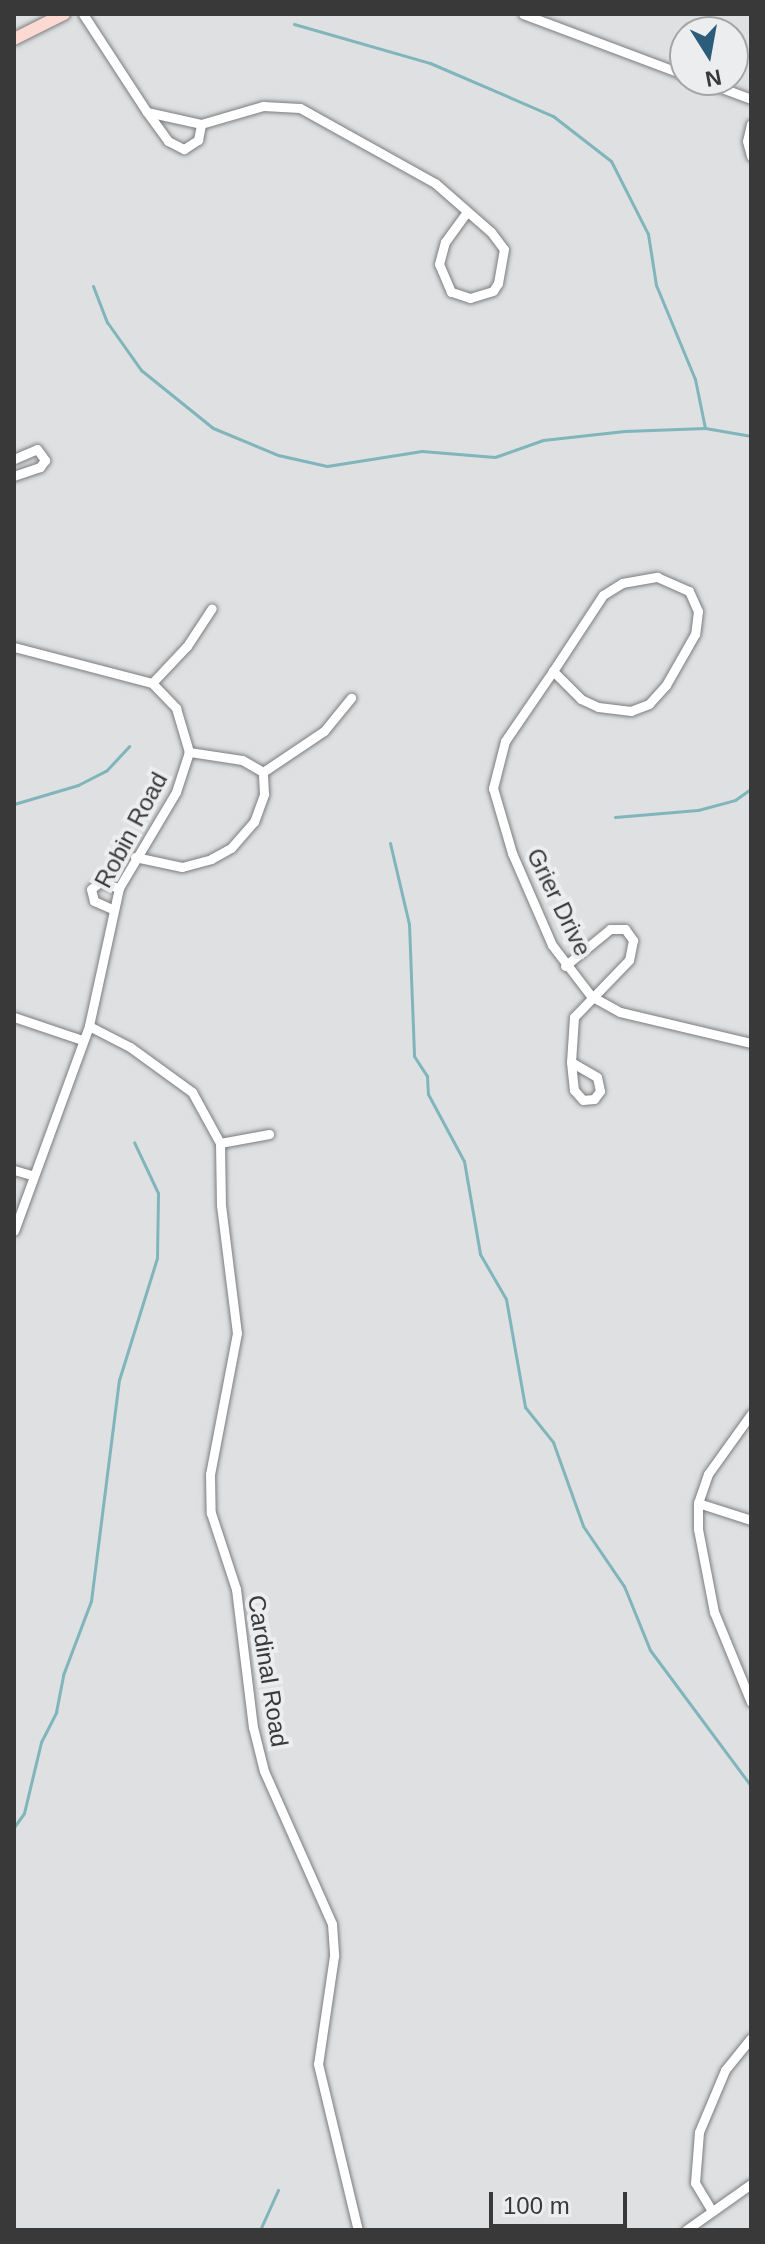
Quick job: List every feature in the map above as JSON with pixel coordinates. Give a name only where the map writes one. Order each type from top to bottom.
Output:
[{"type":"main road","points":[[15,34],[64,14]]},
{"type":"street","points":[[83,14],[168,141],[184,149],[198,140],[201,124]]},
{"type":"street","points":[[523,14],[669,69]]},
{"type":"street","points":[[147,112],[201,124],[263,106],[300,108],[435,183],[499,240],[505,261],[493,291],[470,298],[451,292],[439,264],[445,242],[466,213]]},
{"type":"street","points":[[751,124],[747,141],[751,156]]},
{"type":"street","points":[[14,459],[37,449],[45,460],[40,467],[14,476]]},
{"type":"street","name":"Grier Drive","points":[[553,671],[598,707],[641,708],[658,695],[686,653],[695,634],[697,603],[689,591],[666,579],[622,583],[603,595],[505,741],[493,788],[512,853],[565,966],[591,996],[646,1021],[751,1043]]},
{"type":"street","points":[[14,647],[152,683],[187,646],[212,608]]},
{"type":"street","name":"Robin Road","points":[[14,1231],[31,1175],[89,1026],[119,888],[176,792],[189,752],[176,708],[152,683]]},
{"type":"street","points":[[263,772],[324,731],[351,698]]},
{"type":"street","points":[[189,752],[229,756],[263,772]]},
{"type":"street","points":[[135,857],[182,867],[222,854],[254,822],[264,794],[263,772]]},
{"type":"street","points":[[112,909],[94,901],[91,889],[100,882],[119,888]]},
{"type":"street","points":[[565,966],[610,929],[630,934],[634,946],[629,960],[574,1017],[571,1062]]},
{"type":"street","points":[[14,1017],[82,1040]]},
{"type":"street","name":"Cardinal Road","points":[[89,1026],[130,1047],[192,1092],[220,1143],[221,1205],[237,1333],[210,1474],[211,1513],[239,1604],[253,1727],[264,1771],[332,1924],[334,1956],[318,2064],[358,2230]]},
{"type":"street","points":[[220,1143],[269,1134]]},
{"type":"street","points":[[14,1170],[31,1175]]},
{"type":"street","points":[[751,1414],[714,1460],[698,1503],[701,1558],[714,1612],[751,1702]]},
{"type":"street","points":[[698,1503],[751,1520]]},
{"type":"street","points":[[712,2211],[695,2183],[699,2132],[725,2070],[751,2038]]},
{"type":"street","points":[[686,2230],[751,2184]]},
{"type":"waterway","points":[[294,24],[430,63],[553,116],[611,161],[648,234],[656,285],[695,379],[705,428]]},
{"type":"waterway","points":[[93,286],[107,322],[141,370],[213,428],[278,455],[327,466],[422,451],[495,457],[543,440],[625,431],[705,428],[751,436]]},
{"type":"waterway","points":[[14,804],[78,785],[106,771],[129,746]]},
{"type":"waterway","points":[[615,817],[698,810],[735,800],[751,789]]},
{"type":"waterway","points":[[390,843],[409,924],[414,1056],[427,1076],[428,1094],[464,1161],[480,1254],[506,1299],[525,1407],[553,1442],[583,1526],[624,1586],[650,1650],[751,1786]]},
{"type":"waterway","points":[[14,1827],[24,1813],[41,1742],[56,1712],[63,1675],[91,1601],[119,1380],[157,1258],[158,1193],[134,1142]]},
{"type":"waterway","points":[[260,2230],[278,2190]]}]
